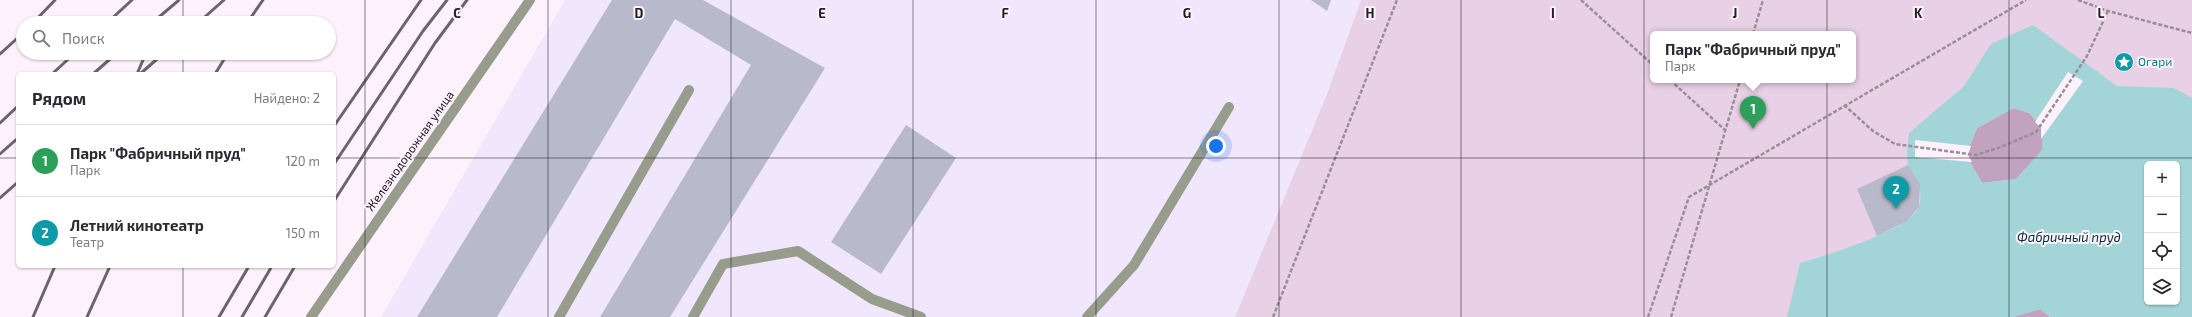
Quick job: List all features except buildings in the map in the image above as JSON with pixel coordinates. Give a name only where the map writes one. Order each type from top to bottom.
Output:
[{"type":"street","name":"Железнодорожная улица","points":[[311,317],[530,0]]},
{"type":"street","points":[[559,317],[689,90]]},
{"type":"street","points":[[1087,317],[1134,265],[1229,107]]},
{"type":"street","points":[[693,317],[723,264],[798,251],[872,299],[920,317]]},
{"type":"path","points":[[1273,317],[1397,0]]},
{"type":"path","points":[[1581,0],[1650,62]]},
{"type":"path","points":[[1754,31],[1763,0]]},
{"type":"path","points":[[1648,317],[1689,197],[1710,183],[1844,104],[2026,0]]},
{"type":"path","points":[[2078,0],[2108,11],[2192,33]]},
{"type":"path","points":[[1844,104],[1874,131],[1896,144],[1976,155],[2001,147],[2036,132],[2087,56],[2108,11]]},
{"type":"path","points":[[1673,83],[1725,130]]},
{"type":"path","points":[[1671,317],[1739,83]]},
{"type":"shaded area","points":[[565,0],[1361,0],[1327,94],[1235,317],[381,317]]},
{"type":"shaded area","points":[[1361,0],[2192,0],[2192,317],[1235,317],[1327,94]]},
{"type":"shaded area","points":[[2014,108],[2029,113],[2043,128],[2043,150],[2016,179],[1982,183],[1966,155],[1977,128]]},
{"type":"shaded area","points":[[2040,309],[2050,317],[2013,317]]},
{"type":"water","name":"Фабричный пруд","points":[[2033,25],[2117,86],[2174,88],[2192,98],[2192,317],[2050,317],[2040,309],[2013,317],[1787,317],[1800,263],[1827,255],[1885,233],[1913,215],[1919,206],[1920,192],[1919,186],[1911,174],[1907,160],[1909,133],[1964,86],[1991,44]],"holes":[[[2014,108],[2029,113],[2043,128],[2042,150],[2016,179],[1982,183],[1966,155],[1977,128]]]},
{"type":"pier","points":[[2068,72],[2083,81],[2041,139],[2041,128],[2035,122]]},
{"type":"pier","points":[[1915,140],[1971,146],[1968,155],[1972,162],[1915,157]]},
{"type":"railway","points":[[40,16],[55,0]]},
{"type":"railway","points":[[115,16],[132,0]]},
{"type":"railway","points":[[160,16],[179,0]]},
{"type":"railway","points":[[206,16],[224,0]]},
{"type":"railway","points":[[252,16],[263,0]]},
{"type":"railway","points":[[336,123],[421,0]]},
{"type":"railway","points":[[336,161],[423,31],[447,0]]},
{"type":"railway","points":[[336,198],[435,43],[467,0]]},
{"type":"railway","points":[[0,54],[16,39]]},
{"type":"railway","points":[[54,72],[67,60]]},
{"type":"railway","points":[[95,72],[109,60]]},
{"type":"railway","points":[[138,72],[143,60]]},
{"type":"railway","points":[[142,72],[156,60]]},
{"type":"railway","points":[[216,72],[224,60]]},
{"type":"railway","points":[[0,123],[16,108]]},
{"type":"railway","points":[[0,154],[16,140]]},
{"type":"railway","points":[[0,198],[16,184]]},
{"type":"railway","points":[[33,317],[54,268]]},
{"type":"railway","points":[[87,317],[109,268]]},
{"type":"railway","points":[[219,317],[248,268]]},
{"type":"railway","points":[[242,317],[271,268]]},
{"type":"railway","points":[[265,317],[294,268]]},
{"type":"place","name":"Огари","points":[[2124,62]]},
{"type":"place","name":"Парк \"Фабричный пруд\"","points":[[1753,129]]},
{"type":"place","name":"Летний кинотеатр","points":[[1896,209]]}]
